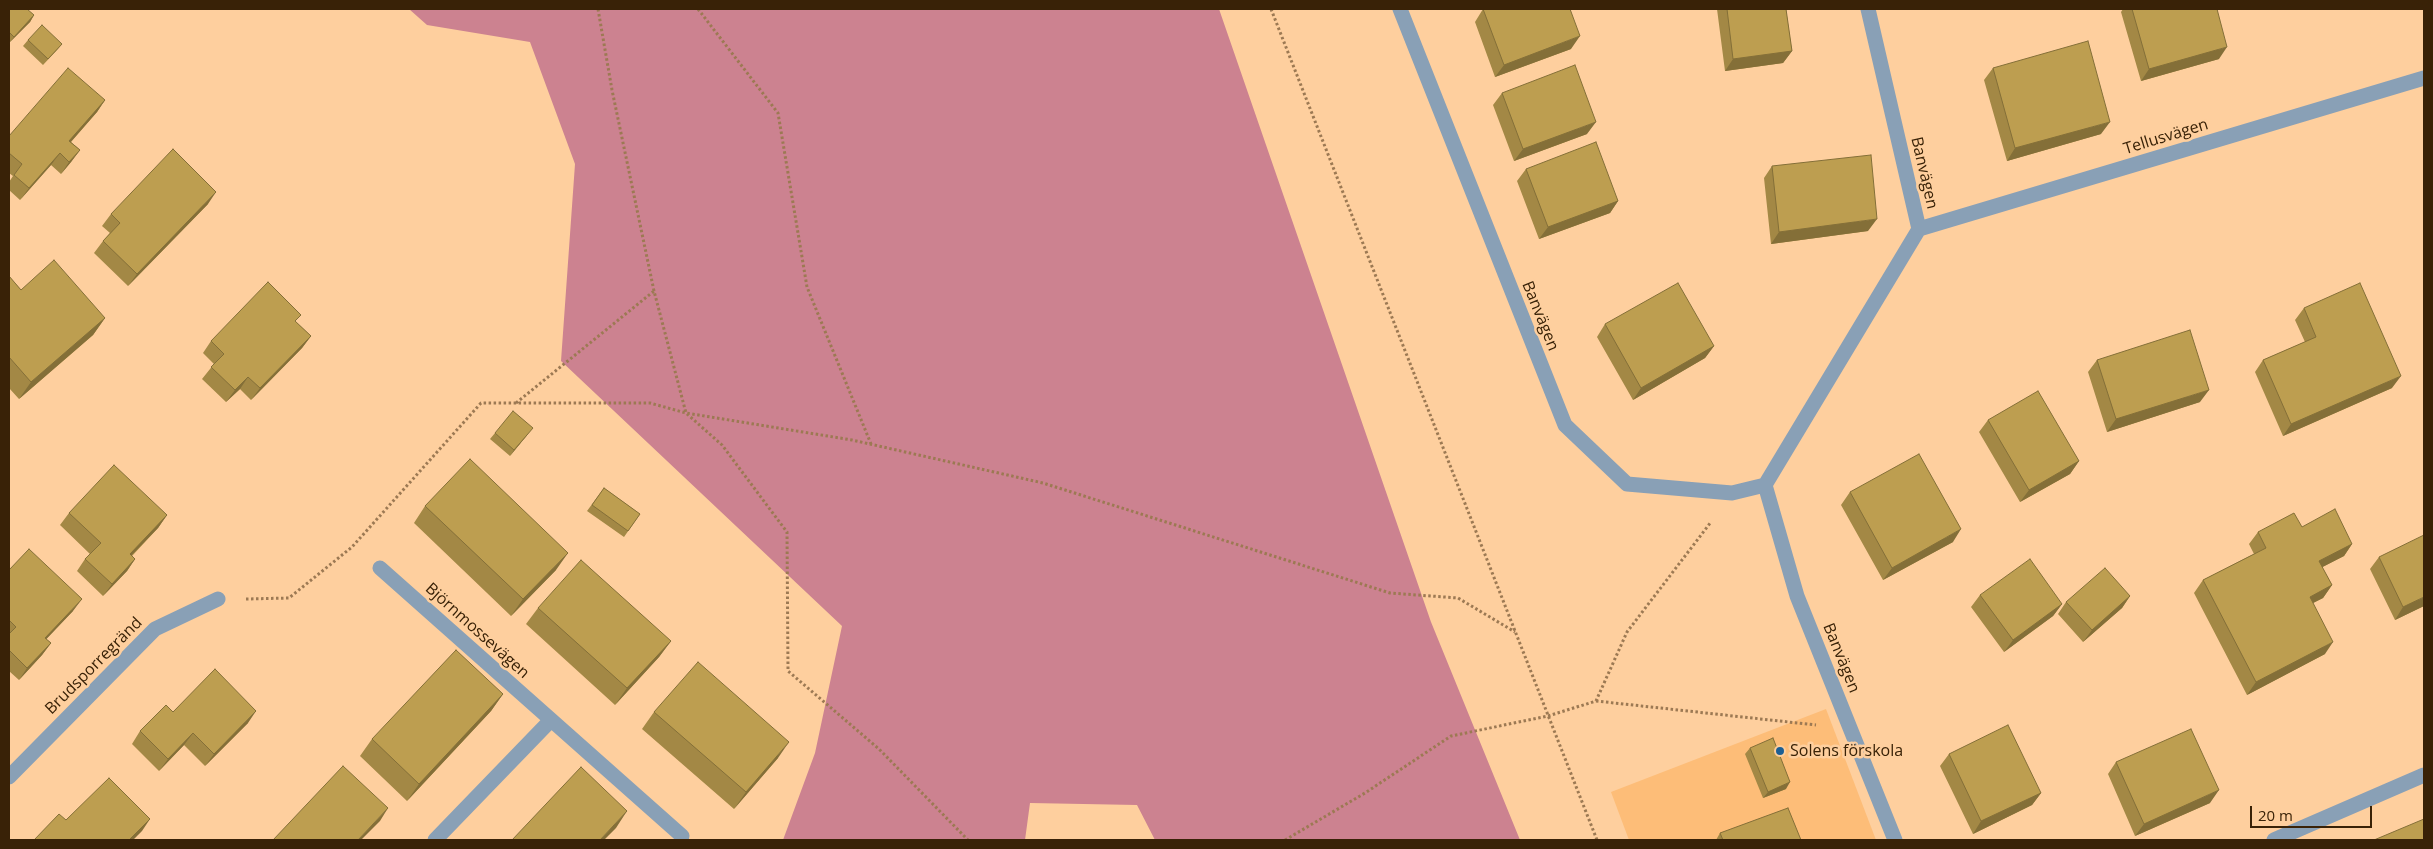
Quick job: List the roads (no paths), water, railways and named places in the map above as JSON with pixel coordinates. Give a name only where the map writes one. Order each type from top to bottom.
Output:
[{"type":"street","name":"Banvägen","points":[[1400,9],[1565,425],[1627,484],[1732,493],[1765,485],[1918,229],[1868,9]]},
{"type":"street","name":"Tellusvägen","points":[[1918,229],[2424,78]]},
{"type":"street","name":"Banvägen","points":[[1765,485],[1797,596],[1896,840]]},
{"type":"street","name":"Björnmossevägen","points":[[380,568],[682,836]]},
{"type":"street","name":"Brudsporregränd","points":[[9,777],[155,629],[218,599]]},
{"type":"street","points":[[436,840],[551,720]]},
{"type":"street","points":[[2274,840],[2424,775]]},
{"type":"place","name":"Solens förskola","points":[[1780,751]]}]
